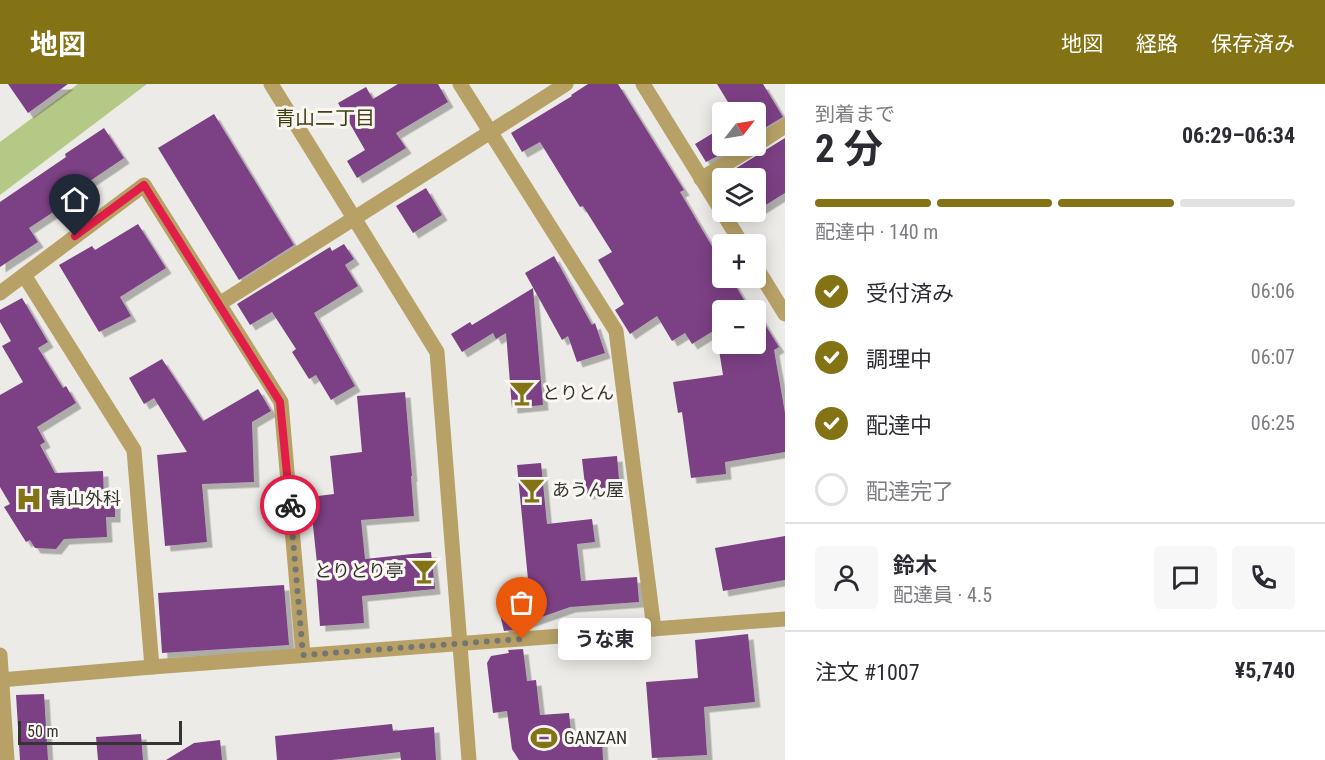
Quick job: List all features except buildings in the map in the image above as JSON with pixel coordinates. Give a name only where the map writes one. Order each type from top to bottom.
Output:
[{"type":"street","points":[[271,84],[437,352],[470,760]]},
{"type":"street","points":[[460,84],[616,331],[654,629]]},
{"type":"street","points":[[219,304],[566,84]]},
{"type":"street","points":[[643,84],[736,234]]},
{"type":"street","points":[[766,138],[785,126]]},
{"type":"street","points":[[701,179],[738,156]]},
{"type":"street","points":[[0,293],[144,185],[280,402],[303,655]]},
{"type":"street","points":[[24,275],[134,450],[152,667]]},
{"type":"street","points":[[766,283],[785,314]]},
{"type":"street","points":[[1,680],[785,619]]},
{"type":"street","points":[[0,655],[7,760]]},
{"type":"green space","points":[[78,84],[147,84],[0,195],[0,142]]},
{"type":"way so far","points":[[290,505],[303,655],[522,639]]},
{"type":"place","name":"とりとん","points":[[522,393]]},
{"type":"place","name":"あうん屋","points":[[532,490]]},
{"type":"place","name":"青山外科","points":[[29,499]]},
{"type":"place","name":"とりとり亭","points":[[424,571]]},
{"type":"place","name":"うな東","points":[[522,639]]},
{"type":"place","name":"GANZAN","points":[[544,738]]},
{"type":"district","name":"青山二丁目","points":[[325,118]]},
{"type":"route","points":[[75,236],[144,185],[280,402],[290,505]]}]
